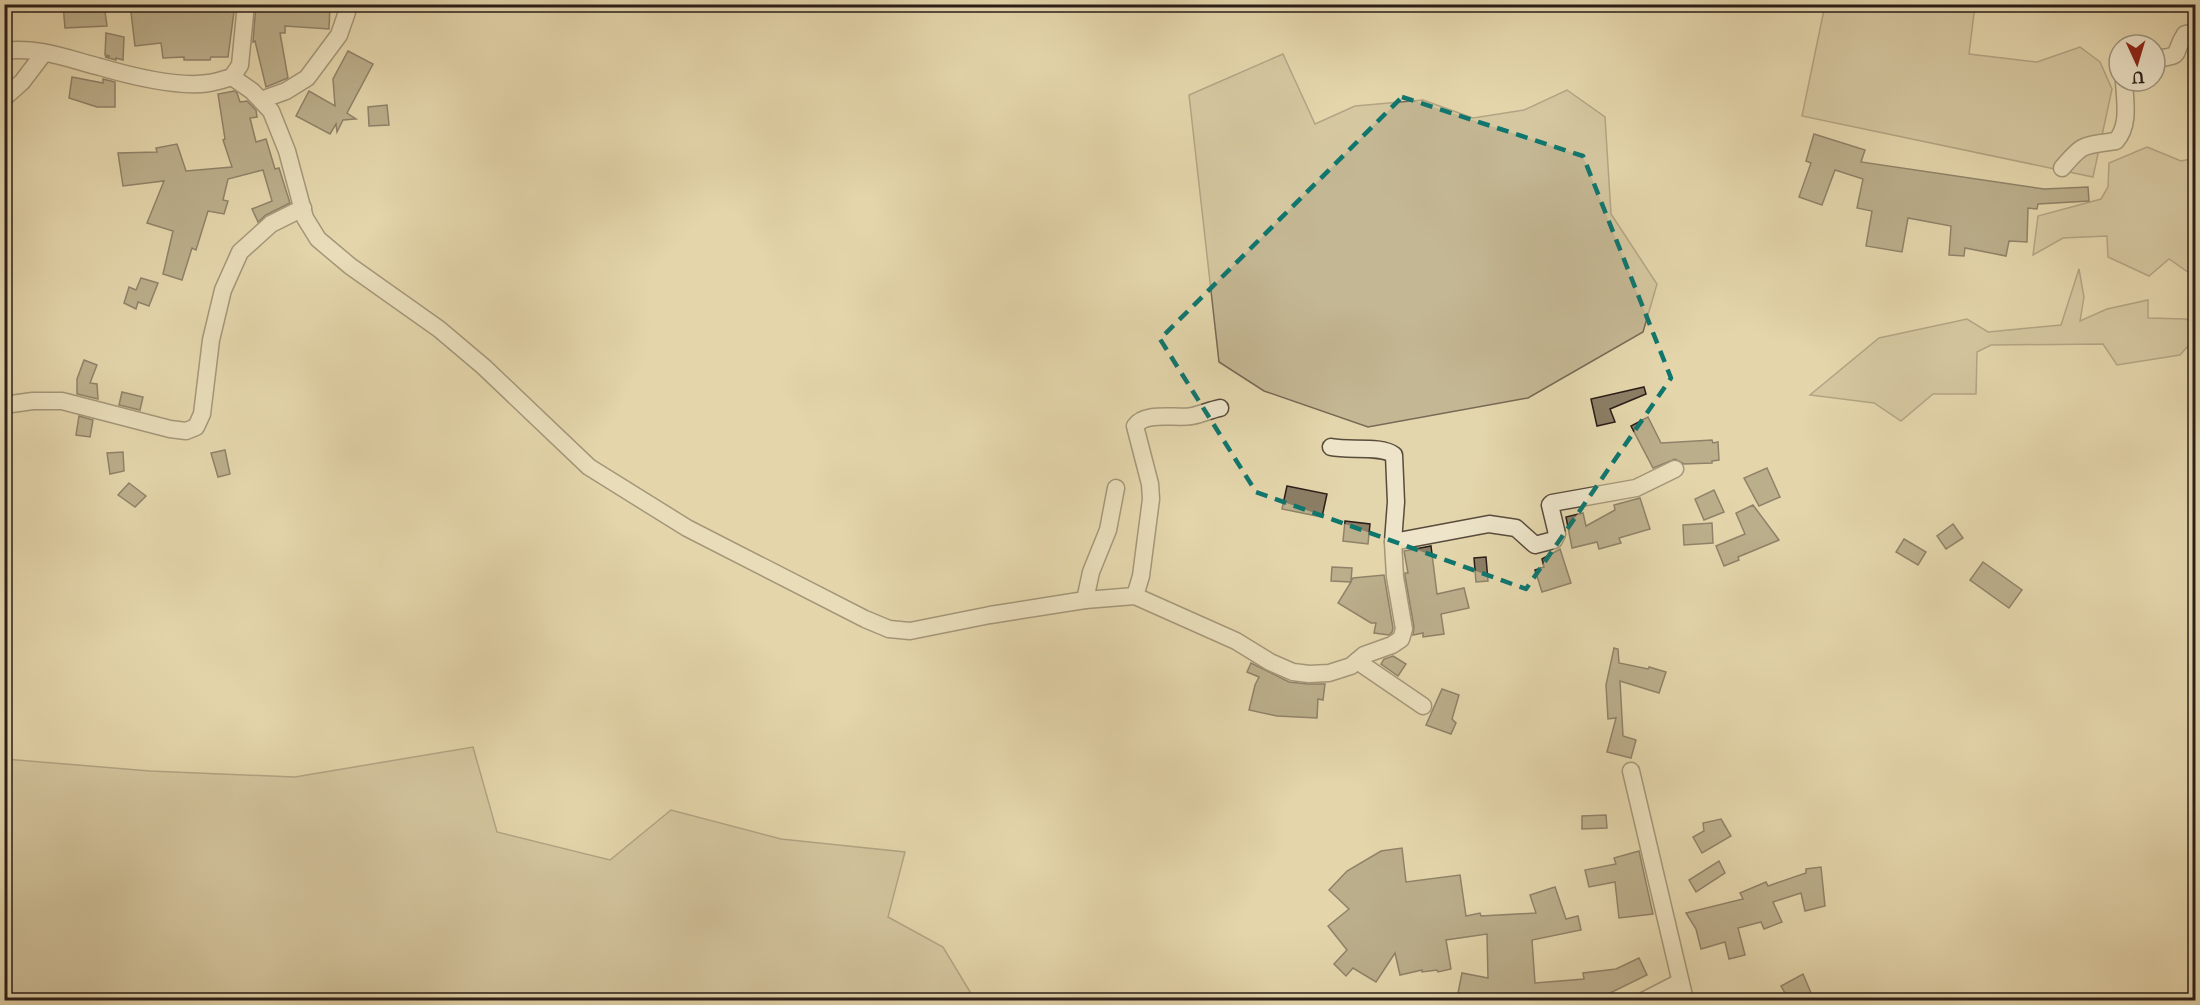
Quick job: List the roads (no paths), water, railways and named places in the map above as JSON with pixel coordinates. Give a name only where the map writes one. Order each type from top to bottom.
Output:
[{"type":"street","points":[[4,51],[16,49],[63,56],[100,68],[156,80],[185,84],[208,83],[232,77],[240,65],[246,4]]},
{"type":"street","points":[[261,100],[286,91],[308,78],[339,35],[347,12],[347,4]]},
{"type":"street","points":[[2167,58],[2178,52],[2185,34],[2196,32]]},
{"type":"street","points":[[4,98],[22,81],[44,53]]},
{"type":"street","points":[[232,77],[252,91],[271,111],[287,151],[305,218],[318,239],[350,266],[439,329],[484,367],[589,467],[687,528],[889,629],[910,631],[990,615],[1085,600],[1135,596],[1236,641],[1270,662],[1293,672],[1329,673],[1351,666],[1364,655],[1392,645],[1401,639],[1404,630],[1395,577],[1394,455],[1382,450],[1331,447]]},
{"type":"street","points":[[2062,168],[2076,151],[2087,144],[2116,141],[2123,133],[2124,93]]},
{"type":"street","points":[[4,405],[33,401],[63,401],[170,429],[186,431],[196,427],[202,414],[211,340],[223,290],[240,252],[272,224],[303,208]]},
{"type":"street","points":[[1135,596],[1141,576],[1151,499],[1150,484],[1136,423],[1157,417],[1183,417],[1220,408]]},
{"type":"street","points":[[1393,542],[1489,524],[1516,528],[1531,543],[1541,544],[1554,540],[1557,534],[1550,511],[1552,502],[1636,488],[1675,469]]},
{"type":"street","points":[[1085,600],[1091,572],[1108,530],[1116,488]]},
{"type":"street","points":[[1358,661],[1423,706]]},
{"type":"street","points":[[1631,771],[1685,1000]]},
{"type":"street","points":[[1645,1000],[1680,982]]}]
